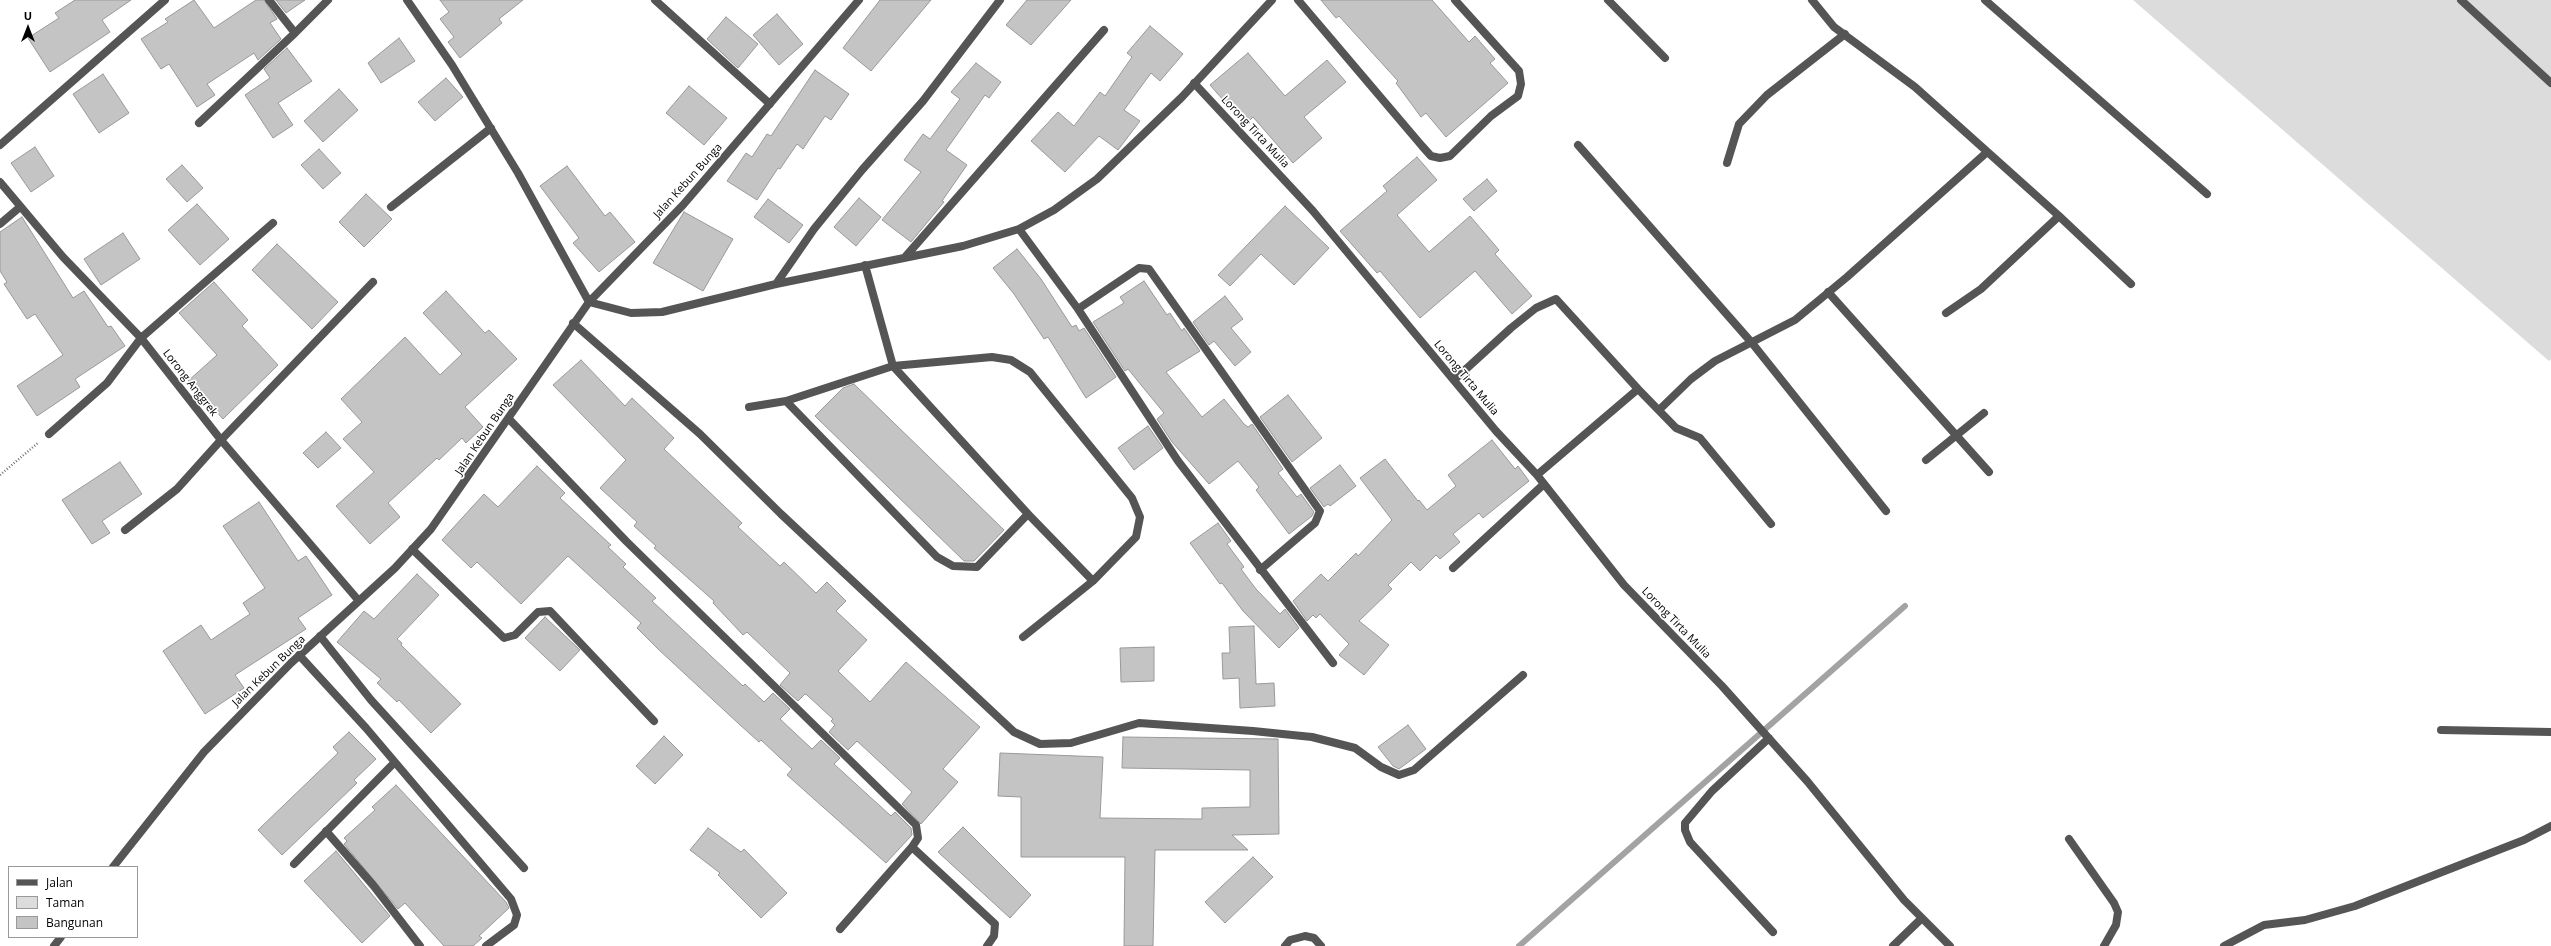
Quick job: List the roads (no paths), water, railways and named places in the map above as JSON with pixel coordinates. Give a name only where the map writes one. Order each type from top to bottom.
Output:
[{"type":"street","points":[[0,145],[165,0]]},
{"type":"street","points":[[269,0],[295,33]]},
{"type":"street","points":[[199,123],[328,0]]},
{"type":"street","points":[[407,0],[452,65],[490,128],[589,302],[631,313],[662,312],[776,284],[906,256],[963,246],[1018,229],[1054,210],[1097,179],[1194,83],[1272,0]]},
{"type":"street","points":[[655,0],[770,104]]},
{"type":"street","name":"Jalan Kebun Bunga","points":[[114,866],[204,752],[299,655],[412,550],[432,529],[509,419],[573,323],[589,302],[683,205],[859,0]]},
{"type":"street","points":[[776,284],[814,229],[862,170],[923,101],[1000,0]]},
{"type":"street","points":[[1298,0],[1422,146],[1431,156],[1440,158],[1450,156],[1491,116],[1518,96],[1521,84],[1519,71],[1455,0]]},
{"type":"street","points":[[1608,0],[1665,58]]},
{"type":"street","points":[[1812,0],[1834,27],[1915,87],[1986,153],[2059,216],[2131,284]]},
{"type":"street","points":[[1985,0],[2207,194]]},
{"type":"street","points":[[2460,0],[2551,83]]},
{"type":"street","points":[[906,256],[1104,30]]},
{"type":"street","points":[[1727,163],[1739,124],[1767,95],[1845,34]]},
{"type":"street","name":"Lorong Tirta Mulia","points":[[1194,83],[1313,211],[1496,431],[1537,475],[1624,585],[1722,686],[1922,918],[1950,946]]},
{"type":"street","points":[[391,207],[490,128]]},
{"type":"street","points":[[1578,145],[1752,343],[1886,510]]},
{"type":"street","points":[[1659,410],[1691,379],[1715,361],[1795,320],[1986,153]]},
{"type":"street","name":"Lorong Anggrek","points":[[0,182],[63,257],[141,338],[221,440],[359,600]]},
{"type":"street","points":[[0,224],[20,207]]},
{"type":"street","points":[[1946,313],[1981,289],[2059,216]]},
{"type":"street","points":[[49,434],[107,383],[141,338],[273,223]]},
{"type":"street","points":[[1018,229],[1078,309],[1178,461],[1260,570],[1333,663]]},
{"type":"street","points":[[865,265],[893,366],[1028,514],[1093,581]]},
{"type":"street","points":[[1078,309],[1139,268],[1150,268],[1320,510],[1315,523],[1260,570]]},
{"type":"street","points":[[125,530],[177,489],[221,440],[373,282]]},
{"type":"street","points":[[1828,292],[1989,472]]},
{"type":"street","points":[[1454,380],[1510,328],[1536,308],[1556,299],[1638,389],[1681,432],[1700,438],[1771,524]]},
{"type":"street","points":[[573,323],[700,434],[781,514],[1014,732],[1040,744],[1072,743],[1139,723],[1253,731],[1312,738],[1355,748],[1381,768],[1400,775],[1414,770],[1523,675]]},
{"type":"street","points":[[749,407],[786,401],[893,366],[992,357],[1011,360],[1030,372],[1132,498],[1140,517],[1136,537],[1093,581],[1023,637]]},
{"type":"street","points":[[1537,475],[1638,389]]},
{"type":"street","points":[[786,401],[937,557],[953,566],[977,567],[1028,514]]},
{"type":"street","points":[[1926,460],[1984,412]]},
{"type":"street","points":[[509,419],[626,541],[916,825],[918,838],[912,847],[840,929]]},
{"type":"street","points":[[1453,568],[1544,484]]},
{"type":"street","points":[[412,550],[504,638],[515,635],[538,612],[550,611],[654,721]]},
{"type":"street","points":[[320,636],[371,700],[524,868]]},
{"type":"street","points":[[299,655],[366,728],[394,763],[467,846],[511,899],[516,910],[514,925],[486,946]]},
{"type":"street","points":[[2441,730],[2551,732]]},
{"type":"street","points":[[1767,737],[1712,791],[1685,823],[1685,830],[1690,842],[1773,932]]},
{"type":"street","points":[[294,864],[394,763]]},
{"type":"street","points":[[2224,946],[2264,925],[2305,920],[2355,906],[2524,840],[2551,826]]},
{"type":"street","points":[[326,831],[373,885],[420,946]]},
{"type":"street","points":[[2069,839],[2118,912],[2116,925],[2104,946]]},
{"type":"street","points":[[912,847],[995,924],[994,936],[987,946]]},
{"type":"street","points":[[1893,946],[1922,918]]},
{"type":"street","points":[[1285,946],[1290,940],[1306,936],[1314,938],[1321,946]]},
{"type":"street","points":[[54,946],[60,938]]},
{"type":"waterway","points":[[1519,946],[1905,606]]}]
